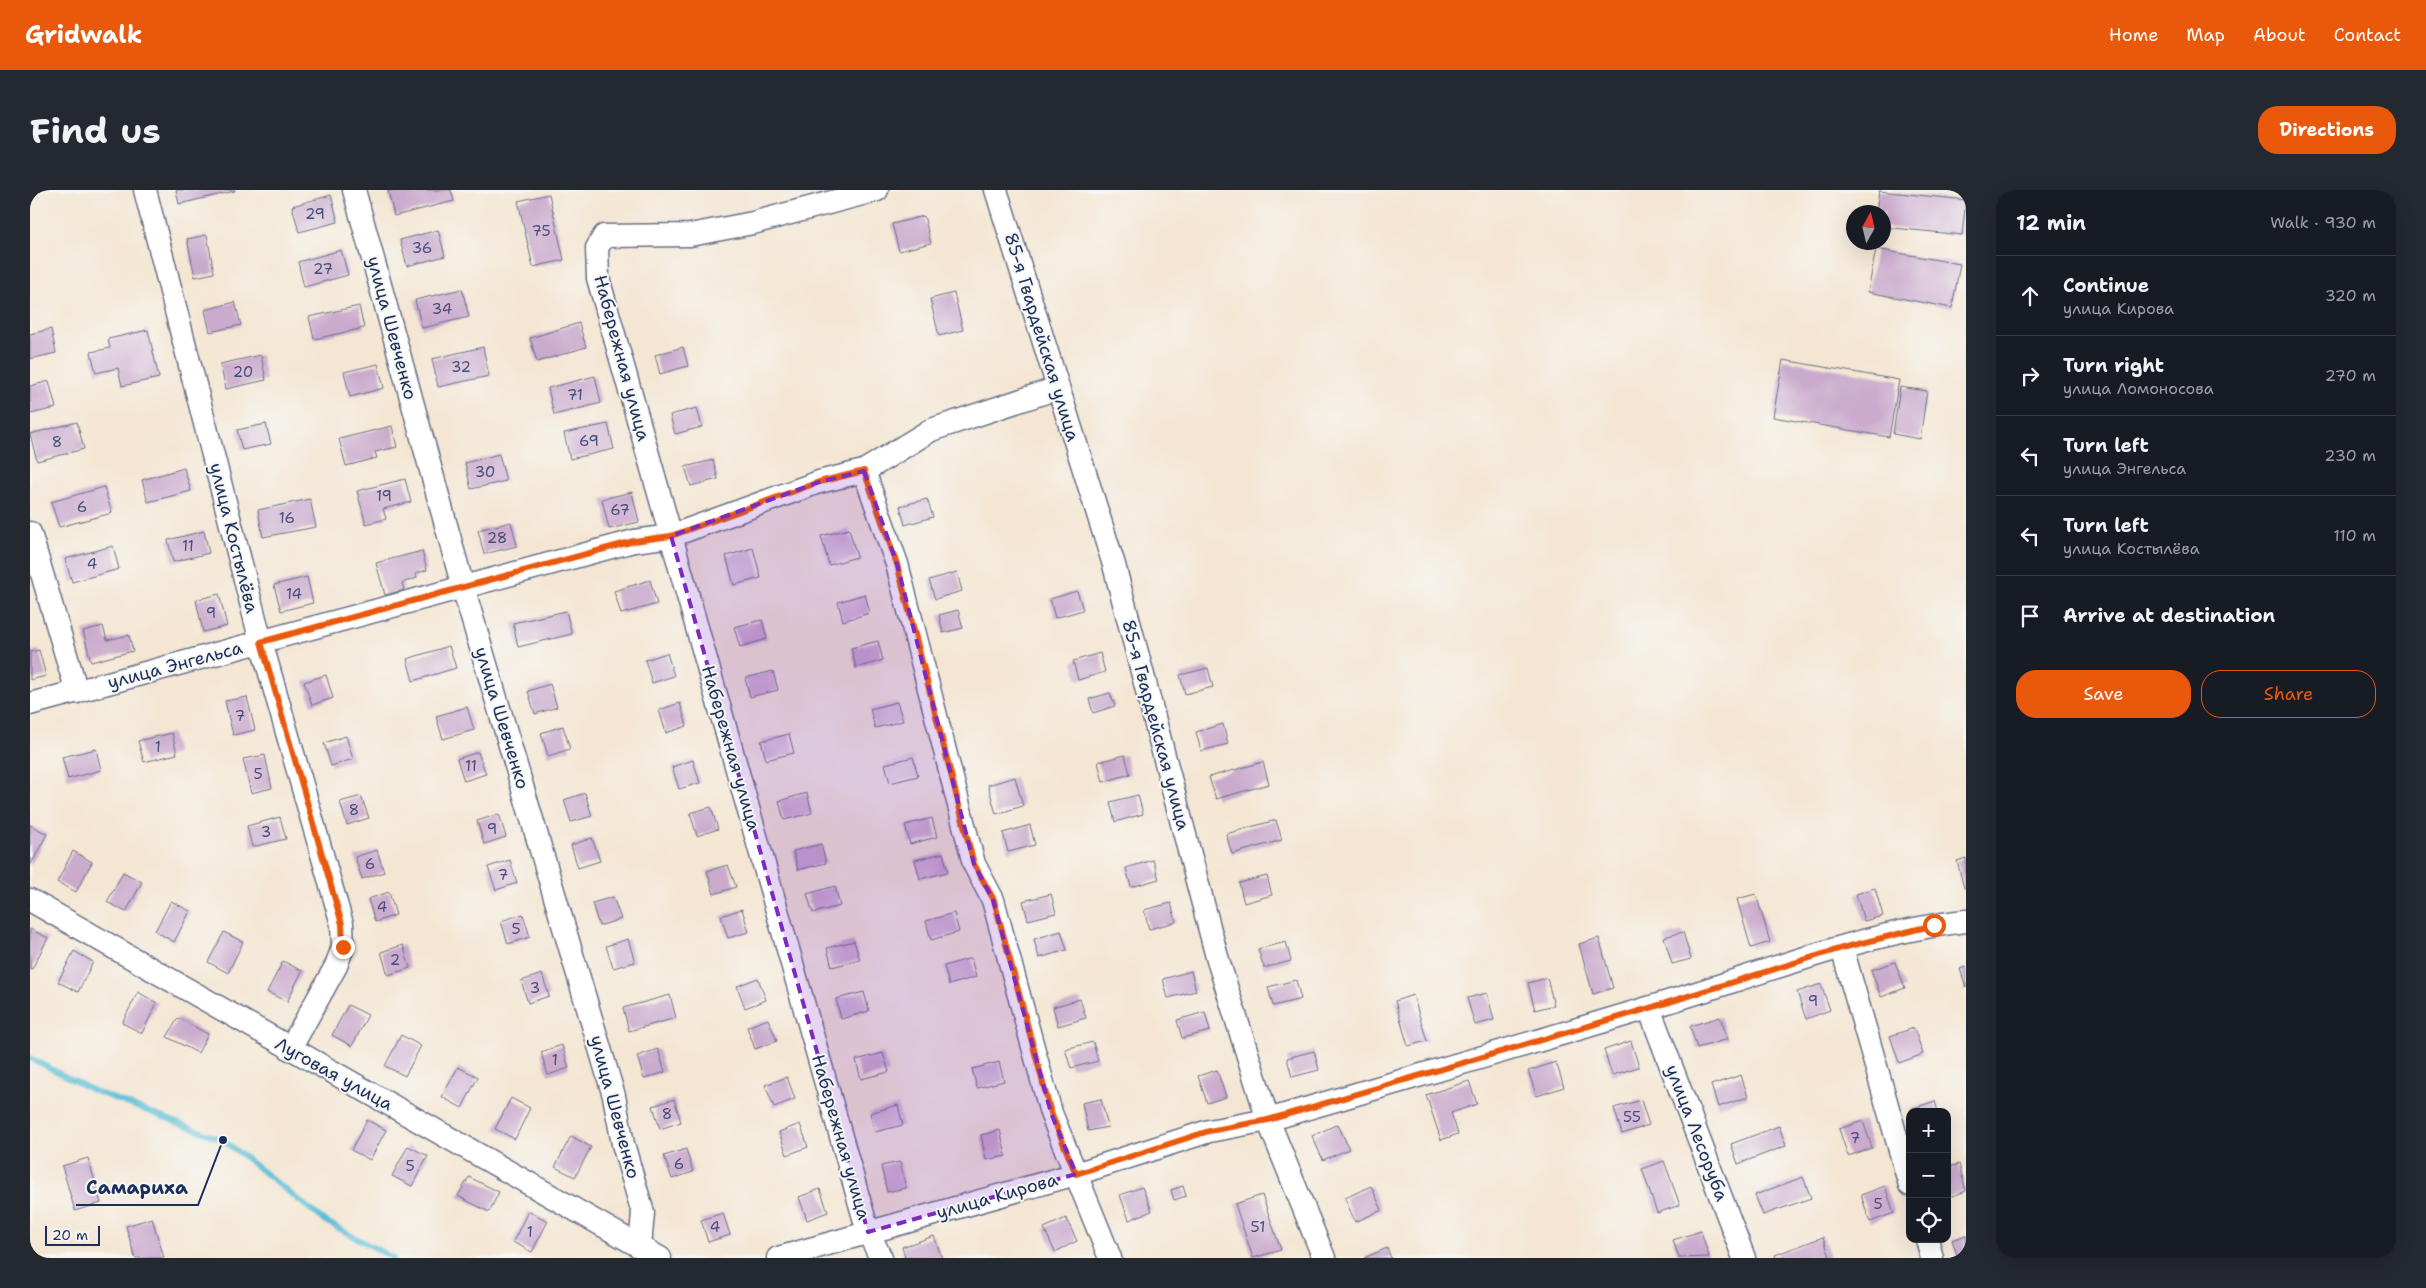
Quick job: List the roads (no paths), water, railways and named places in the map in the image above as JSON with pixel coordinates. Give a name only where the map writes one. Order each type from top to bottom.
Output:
[{"type":"street","name":"улица Костылёва","points":[[145,190],[261,642],[342,924],[343,947],[336,966],[290,1049]]},
{"type":"street","name":"улица Шевченко","points":[[354,190],[463,587],[614,1096],[623,1144],[643,1213],[640,1246]]},
{"type":"street","name":"Набережная улица","points":[[876,190],[753,223],[690,235],[604,236],[597,248],[598,278],[868,1232],[881,1258]]},
{"type":"street","name":"85-я Гвардейская улица","points":[[996,190],[1114,565],[1217,957],[1268,1120],[1324,1258]]},
{"type":"street","name":"улица Энгельса","points":[[30,704],[634,541],[671,536],[819,482],[864,471],[931,430],[1058,388]]},
{"type":"street","points":[[864,471],[897,564],[974,864],[994,900],[1051,1113],[1110,1258]]},
{"type":"street","points":[[30,533],[77,692]]},
{"type":"street","name":"Луговая улица","points":[[30,900],[640,1246]]},
{"type":"street","name":"улица Кирова","points":[[778,1258],[1076,1174],[1209,1131],[1268,1120],[1650,1008],[1842,948],[1934,925],[1966,921]]},
{"type":"street","points":[[1842,948],[1906,1171]]},
{"type":"street","name":"улица Лесоруба","points":[[1650,1008],[1744,1258]]},
{"type":"street","points":[[1927,1243],[1932,1258]]},
{"type":"street","points":[[640,1246],[660,1258]]},
{"type":"waterway","points":[[30,1058],[94,1091],[223,1140],[325,1221],[393,1258]]},
{"type":"place","name":"Самариха","points":[[223,1140]]}]
